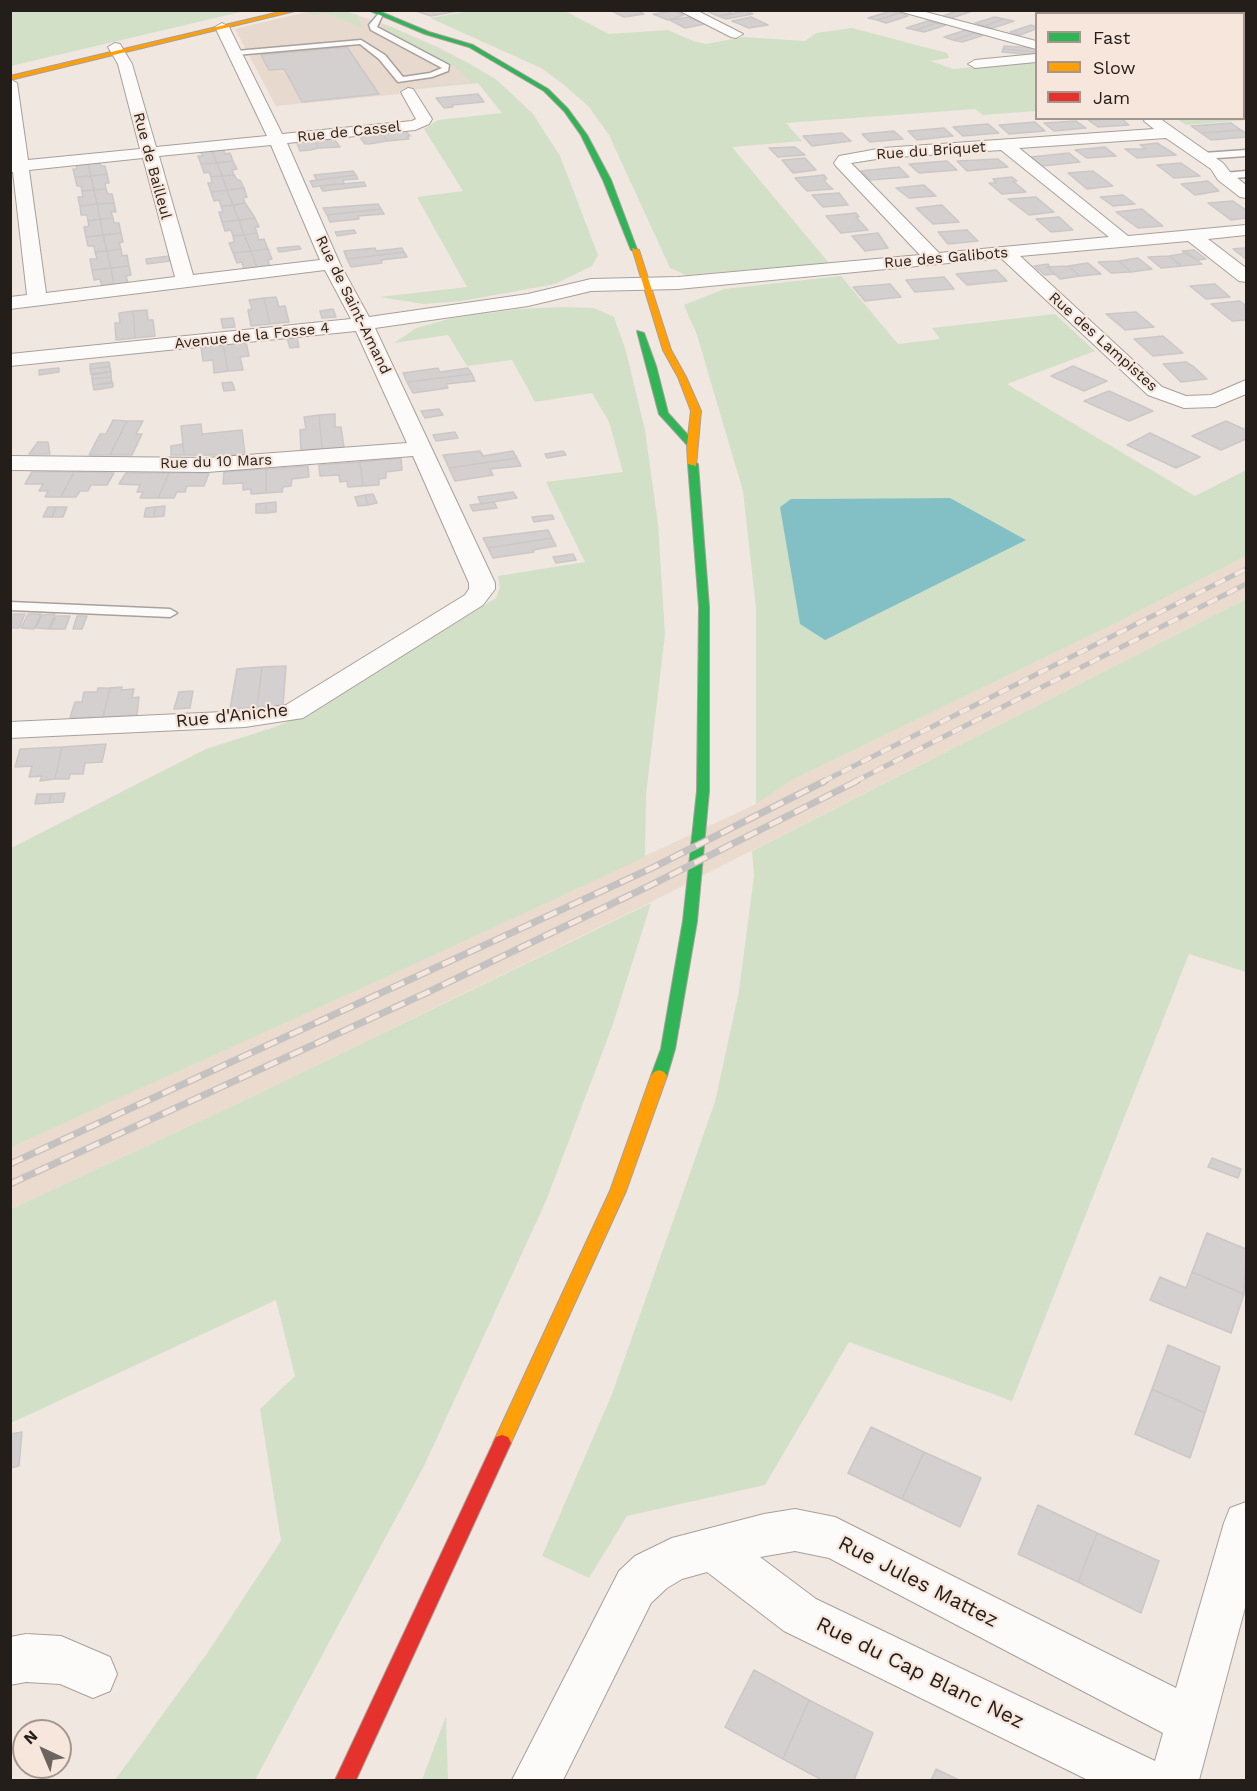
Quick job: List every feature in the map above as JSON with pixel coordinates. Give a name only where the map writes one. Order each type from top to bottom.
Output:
[{"type":"main road","points":[[10,78],[267,10]]},
{"type":"main road","points":[[10,71],[186,36],[297,10]]},
{"type":"main road","points":[[345,1780],[618,1191],[668,1049],[690,921],[703,791],[704,607],[694,499],[692,445],[696,411],[682,377],[667,350],[607,180],[584,135],[566,110],[546,90],[492,57],[447,37],[427,33],[375,12]]},
{"type":"main road","points":[[427,33],[432,39],[503,75],[532,98]]},
{"type":"main road","points":[[636,321],[652,366],[664,414],[692,445]]},
{"type":"street","points":[[684,10],[736,34]]},
{"type":"street","points":[[901,10],[1035,45]]},
{"type":"street","name":"Rue de Saint-Amand","points":[[222,27],[277,139],[331,264],[363,324],[482,583]]},
{"type":"street","name":"Rue de Bailleul","points":[[116,50],[125,64],[184,281]]},
{"type":"street","points":[[975,64],[1035,58]]},
{"type":"street","points":[[10,83],[16,166],[37,300]]},
{"type":"street","name":"Rue de Cassel","points":[[16,166],[422,123],[423,119],[408,92]]},
{"type":"street","points":[[1151,120],[1217,166],[1224,176],[1246,193]]},
{"type":"street","points":[[1006,146],[1168,132]]},
{"type":"street","name":"Rue du Briquet","points":[[935,260],[842,163],[845,159],[1006,146],[1124,242]]},
{"type":"street","name":"Rue des Galibots","points":[[625,286],[648,291],[678,283],[1246,230]]},
{"type":"street","points":[[1192,235],[1246,277]]},
{"type":"street","name":"Rue des Lampistes","points":[[1006,253],[1155,391],[1184,402],[1215,401],[1246,386]]},
{"type":"street","points":[[10,303],[331,264]]},
{"type":"street","name":"Avenue de la Fosse 4","points":[[10,360],[363,324],[528,300],[584,302],[625,286]]},
{"type":"street","name":"Rue du 10 Mars","points":[[12,466],[207,465],[421,448]]},
{"type":"street","name":"Rue d'Aniche","points":[[10,730],[245,719],[293,712],[474,600],[480,595],[482,583]]},
{"type":"street","points":[[1174,1780],[1246,1523]]},
{"type":"street","name":"Rue Jules Mattez","points":[[537,1780],[635,1587],[651,1572],[672,1560],[711,1548],[795,1530],[835,1538],[1192,1722]]},
{"type":"street","name":"Rue du Cap Blanc Nez","points":[[711,1548],[800,1615],[1140,1780]]},
{"type":"street","points":[[10,1661],[26,1658],[61,1660],[93,1674]]},
{"type":"lane","points":[[186,36],[195,31],[280,10]]},
{"type":"lane","points":[[236,53],[362,42],[382,57],[401,80],[432,75],[446,67],[374,28],[375,12]]},
{"type":"lane","points":[[403,52],[412,47]]},
{"type":"lane","points":[[382,57],[392,56]]},
{"type":"lane","points":[[1203,156],[1246,153]]},
{"type":"lane","points":[[1224,176],[1246,174]]},
{"type":"lane","points":[[10,606],[170,613]]},
{"type":"shaded area","points":[[311,11],[344,11],[387,25],[438,47],[472,65],[478,83],[399,91],[400,94],[276,106],[235,29]]},
{"type":"shaded area","points":[[1246,556],[1246,599],[651,902],[239,1103],[11,1209],[10,1147],[400,971],[756,804],[794,779],[1116,623]]},
{"type":"green space","points":[[11,10],[245,10],[245,11],[11,66]]},
{"type":"green space","points":[[344,11],[358,15],[365,29],[326,13],[314,15],[305,12]]},
{"type":"green space","points":[[470,11],[565,11],[609,34],[668,30],[706,44],[743,37],[805,41],[816,33],[852,28],[947,53],[949,58],[930,61],[953,69],[1035,62],[1035,111],[983,115],[975,109],[786,123],[802,141],[732,147],[829,263],[686,275],[670,268],[609,135],[589,107],[541,68],[430,18]]},
{"type":"green space","points":[[387,25],[472,65],[497,80],[533,114],[560,156],[598,255],[592,266],[555,284],[462,301],[424,304],[379,297],[467,287],[417,197],[463,191],[424,129],[438,120],[502,113],[478,83],[396,89],[471,82],[457,68],[385,30],[383,28]]},
{"type":"green space","points":[[1246,105],[1246,120],[1186,125],[1178,120],[1245,120]]},
{"type":"green space","points":[[841,276],[898,344],[940,339],[932,328],[1055,314],[1095,351],[1007,384],[1195,496],[1246,470],[1246,556],[1116,623],[794,779],[756,804],[756,608],[743,491],[697,335],[684,305],[724,289]],"holes":[[[950,498],[780,507],[791,499]]]},
{"type":"green space","points":[[594,308],[614,317],[626,351],[645,430],[658,524],[665,634],[646,795],[645,857],[11,1147],[11,848],[206,749],[278,726],[321,707],[496,598],[500,588],[498,576],[585,562],[546,482],[623,472],[609,422],[592,393],[535,402],[512,360],[467,366],[448,335],[394,343],[416,328],[453,318],[519,309]]},
{"type":"green space","points":[[1246,599],[1246,972],[1189,954],[1012,1401],[849,1342],[765,1485],[627,1516],[589,1578],[542,1556],[612,1394],[715,1102],[739,991],[754,876],[752,851]]},
{"type":"green space","points":[[651,903],[613,1024],[546,1201],[424,1466],[255,1780],[115,1780],[208,1652],[281,1541],[260,1409],[295,1376],[276,1300],[11,1423],[11,1209],[239,1103]]},
{"type":"green space","points":[[446,1716],[448,1780],[422,1780]]},
{"type":"water","points":[[950,498],[1026,540],[825,640],[800,624],[780,507],[791,499]]},
{"type":"building","points":[[413,10],[455,10],[458,11],[431,16]]},
{"type":"building","points":[[610,10],[636,10],[644,14],[624,17]]},
{"type":"building","points":[[725,10],[733,14],[718,16],[707,11]]},
{"type":"building","points":[[959,10],[973,11],[952,18],[943,16]]},
{"type":"building","points":[[675,11],[684,15],[668,20],[653,14]]},
{"type":"building","points":[[746,11],[753,14],[726,19],[718,16]]},
{"type":"building","points":[[891,11],[900,13],[877,20],[868,18]]},
{"type":"building","points":[[900,13],[908,16],[886,23],[877,20]]},
{"type":"building","points":[[689,17],[705,24],[685,28],[670,20]]},
{"type":"building","points":[[751,17],[768,25],[749,28],[732,21]]},
{"type":"building","points":[[995,17],[1004,19],[984,26],[975,23]]},
{"type":"building","points":[[1004,19],[1014,21],[993,28],[984,26]]},
{"type":"building","points":[[928,21],[937,23],[915,30],[906,28]]},
{"type":"building","points":[[937,23],[946,25],[924,32],[915,30]]},
{"type":"building","points":[[1031,25],[1035,27],[1035,29],[1020,35],[1010,32]]},
{"type":"building","points":[[966,30],[975,33],[953,40],[944,37]]},
{"type":"building","points":[[975,33],[984,35],[962,42],[953,40]]},
{"type":"building","points":[[1004,46],[1035,48],[1035,52],[1003,49]]},
{"type":"building","points":[[347,47],[379,94],[302,102],[284,69],[269,70],[261,55]]},
{"type":"building","points":[[1003,49],[1035,52],[1035,55],[1002,52]]},
{"type":"building","points":[[478,94],[484,102],[444,108],[436,98]]},
{"type":"building","points":[[1088,120],[1123,120],[1129,125],[1098,127]]},
{"type":"building","points":[[1076,121],[1086,128],[1054,131],[1044,123]]},
{"type":"building","points":[[1035,122],[1045,131],[1009,134],[999,125]]},
{"type":"building","points":[[1231,123],[1241,130],[1201,133],[1191,126]]},
{"type":"building","points":[[988,124],[999,133],[963,136],[953,127]]},
{"type":"building","points":[[944,128],[953,136],[917,140],[908,131]]},
{"type":"building","points":[[1241,130],[1246,133],[1246,137],[1211,140],[1201,133]]},
{"type":"building","points":[[406,131],[410,136],[407,136],[409,139],[387,141],[383,134]]},
{"type":"building","points":[[894,131],[903,139],[870,142],[862,134]]},
{"type":"building","points":[[842,133],[851,141],[812,146],[803,136]]},
{"type":"building","points":[[383,134],[387,141],[369,144],[365,144],[359,136]]},
{"type":"building","points":[[334,139],[340,147],[319,148],[315,141]]},
{"type":"building","points":[[315,141],[319,148],[310,150],[300,151],[297,143]]},
{"type":"building","points":[[1157,143],[1176,155],[1137,158],[1125,149],[1146,149],[1140,145]]},
{"type":"building","points":[[795,147],[805,155],[778,157],[769,148]]},
{"type":"building","points":[[1105,147],[1116,156],[1087,158],[1075,150]]},
{"type":"building","points":[[223,148],[225,154],[230,153],[233,161],[217,163],[211,149]]},
{"type":"building","points":[[211,149],[217,163],[201,164],[198,156],[203,156],[200,151]]},
{"type":"building","points":[[1069,153],[1080,162],[1042,166],[1031,157]]},
{"type":"building","points":[[805,158],[816,170],[793,173],[782,160]]},
{"type":"building","points":[[998,159],[1008,167],[967,171],[957,161]]},
{"type":"building","points":[[99,161],[101,166],[105,166],[107,174],[91,176],[88,162]]},
{"type":"building","points":[[233,161],[237,169],[232,170],[234,175],[222,176],[217,163]]},
{"type":"building","points":[[947,161],[957,170],[919,173],[909,164]]},
{"type":"building","points":[[88,162],[91,176],[75,177],[73,169],[77,169],[76,164]]},
{"type":"building","points":[[217,163],[222,176],[211,177],[209,172],[204,173],[201,164]]},
{"type":"building","points":[[1181,163],[1200,176],[1174,178],[1157,165]]},
{"type":"building","points":[[899,167],[909,177],[870,180],[861,171]]},
{"type":"building","points":[[353,171],[356,175],[317,180],[314,175]]},
{"type":"building","points":[[1093,171],[1113,186],[1087,189],[1068,173]]},
{"type":"building","points":[[107,174],[109,183],[105,183],[106,189],[94,190],[91,176]]},
{"type":"building","points":[[234,175],[244,188],[227,190],[222,176]]},
{"type":"building","points":[[356,175],[358,179],[343,180],[344,183],[313,187],[310,181]]},
{"type":"building","points":[[824,175],[827,179],[824,179],[826,183],[833,189],[807,191],[795,178]]},
{"type":"building","points":[[91,176],[94,190],[82,191],[81,186],[77,186],[75,177]]},
{"type":"building","points":[[222,176],[227,190],[211,192],[208,183],[212,183],[211,177]]},
{"type":"building","points":[[1012,177],[1017,181],[1013,181],[1026,192],[1002,194],[989,183],[996,183],[993,179]]},
{"type":"building","points":[[1208,181],[1219,191],[1195,195],[1181,184]]},
{"type":"building","points":[[364,182],[366,186],[323,191],[320,186]]},
{"type":"building","points":[[924,185],[936,196],[909,198],[896,188]]},
{"type":"building","points":[[244,188],[247,197],[243,198],[245,203],[233,205],[227,190]]},
{"type":"building","points":[[106,189],[108,194],[112,194],[114,203],[97,204],[94,190]]},
{"type":"building","points":[[94,190],[97,204],[80,206],[78,197],[83,197],[82,191]]},
{"type":"building","points":[[227,190],[233,205],[221,206],[219,200],[214,201],[211,192]]},
{"type":"building","points":[[839,193],[848,205],[823,207],[812,195]]},
{"type":"building","points":[[1123,195],[1135,204],[1113,206],[1100,197]]},
{"type":"building","points":[[1036,197],[1054,212],[1029,215],[1008,199]]},
{"type":"building","points":[[1233,201],[1246,210],[1246,218],[1231,220],[1208,203]]},
{"type":"building","points":[[114,203],[116,212],[111,212],[113,218],[100,219],[97,204]]},
{"type":"building","points":[[245,203],[255,218],[239,220],[233,205]]},
{"type":"building","points":[[97,204],[100,219],[88,221],[87,215],[81,215],[80,206]]},
{"type":"building","points":[[378,204],[381,209],[327,215],[323,208]]},
{"type":"building","points":[[233,205],[239,220],[222,222],[219,212],[223,212],[221,206]]},
{"type":"building","points":[[942,205],[959,222],[933,224],[916,208]]},
{"type":"building","points":[[381,209],[384,214],[358,216],[359,219],[330,222],[327,215]]},
{"type":"building","points":[[1142,209],[1163,226],[1138,228],[1116,212]]},
{"type":"building","points":[[856,213],[859,217],[856,217],[868,230],[841,233],[826,216]]},
{"type":"building","points":[[1059,217],[1073,230],[1051,232],[1036,219]]},
{"type":"building","points":[[113,218],[114,223],[119,223],[121,233],[103,235],[100,219]]},
{"type":"building","points":[[255,218],[259,227],[255,227],[257,233],[244,235],[239,220]]},
{"type":"building","points":[[100,219],[103,235],[86,237],[84,227],[89,226],[88,221]]},
{"type":"building","points":[[239,220],[244,235],[233,236],[231,230],[225,231],[222,222]]},
{"type":"building","points":[[354,230],[356,233],[337,236],[335,232]]},
{"type":"building","points":[[967,230],[978,241],[948,244],[938,232]]},
{"type":"building","points":[[121,233],[123,242],[119,243],[121,249],[107,251],[103,235]]},
{"type":"building","points":[[257,233],[259,240],[264,239],[268,249],[251,251],[244,235]]},
{"type":"building","points":[[878,233],[888,248],[865,251],[852,236]]},
{"type":"building","points":[[103,235],[107,251],[95,252],[94,246],[88,246],[86,237]]},
{"type":"building","points":[[244,235],[251,251],[233,253],[229,243],[234,242],[233,236]]},
{"type":"building","points":[[299,246],[301,249],[279,252],[277,248]]},
{"type":"building","points":[[375,248],[376,251],[402,248],[404,252],[347,259],[344,251]]},
{"type":"building","points":[[1246,248],[1246,259],[1233,249]]},
{"type":"building","points":[[121,249],[122,256],[127,255],[129,266],[111,268],[107,251]]},
{"type":"building","points":[[268,249],[272,259],[268,260],[270,267],[257,268],[251,251]]},
{"type":"building","points":[[1194,250],[1206,259],[1197,260],[1182,251]]},
{"type":"building","points":[[107,251],[111,268],[92,270],[90,259],[97,259],[95,252]]},
{"type":"building","points":[[251,251],[257,268],[244,270],[242,262],[237,263],[233,253]]},
{"type":"building","points":[[404,252],[407,257],[351,267],[347,259]]},
{"type":"building","points":[[1188,253],[1202,264],[1182,266],[1169,256]]},
{"type":"building","points":[[169,256],[170,261],[147,264],[146,259]]},
{"type":"building","points":[[1169,256],[1182,266],[1161,268],[1148,257]]},
{"type":"building","points":[[1138,258],[1152,269],[1131,272],[1119,261]]},
{"type":"building","points":[[1119,261],[1131,272],[1111,273],[1098,262]]},
{"type":"building","points":[[1088,263],[1101,274],[1080,276],[1068,266]]},
{"type":"building","points":[[1048,264],[1050,267],[1047,267],[1055,274],[1045,275],[1034,266]]},
{"type":"building","points":[[129,266],[131,275],[126,276],[128,283],[114,285],[111,268]]},
{"type":"building","points":[[1068,266],[1080,276],[1060,279],[1047,267]]},
{"type":"building","points":[[111,268],[114,285],[102,286],[100,279],[94,280],[92,270]]},
{"type":"building","points":[[996,270],[1007,281],[967,285],[956,274]]},
{"type":"building","points":[[944,277],[954,289],[915,292],[906,280]]},
{"type":"building","points":[[890,284],[901,297],[865,301],[853,287]]},
{"type":"building","points":[[1215,284],[1230,297],[1206,299],[1190,286]]},
{"type":"building","points":[[276,297],[279,307],[285,306],[289,322],[270,324],[264,298]]},
{"type":"building","points":[[264,298],[270,324],[251,326],[248,310],[252,309],[249,300]]},
{"type":"building","points":[[1240,301],[1246,306],[1246,320],[1232,321],[1211,304]]},
{"type":"building","points":[[333,309],[336,317],[322,318],[320,311]]},
{"type":"building","points":[[147,310],[148,320],[153,320],[155,336],[135,338],[133,311]]},
{"type":"building","points":[[133,311],[135,338],[116,340],[115,323],[120,323],[119,313]]},
{"type":"building","points":[[1136,312],[1154,327],[1125,330],[1106,314]]},
{"type":"building","points":[[233,318],[235,327],[223,328],[221,319]]},
{"type":"building","points":[[1163,336],[1183,353],[1153,356],[1134,339]]},
{"type":"building","points":[[297,337],[299,347],[290,348],[287,338]]},
{"type":"building","points":[[246,342],[249,356],[240,357],[243,370],[228,371],[223,344]]},
{"type":"building","points":[[223,344],[228,371],[214,373],[213,360],[203,361],[201,347]]},
{"type":"building","points":[[109,362],[110,366],[90,369],[90,364]]},
{"type":"building","points":[[1186,362],[1207,379],[1181,382],[1163,364]]},
{"type":"building","points":[[1073,366],[1107,381],[1084,391],[1051,376]]},
{"type":"building","points":[[110,367],[111,371],[91,374],[90,369]]},
{"type":"building","points":[[59,368],[59,372],[39,375],[39,370]]},
{"type":"building","points":[[438,368],[440,372],[468,368],[472,374],[407,382],[403,373]]},
{"type":"building","points":[[111,372],[111,377],[92,379],[92,375]]},
{"type":"building","points":[[472,374],[475,381],[446,384],[448,388],[413,393],[407,382]]},
{"type":"building","points":[[111,377],[112,382],[93,385],[92,379]]},
{"type":"building","points":[[232,382],[235,390],[224,391],[222,383]]},
{"type":"building","points":[[113,383],[113,387],[94,390],[93,385]]},
{"type":"building","points":[[1109,391],[1153,411],[1129,421],[1084,401]]},
{"type":"building","points":[[439,409],[443,415],[425,418],[421,411]]},
{"type":"building","points":[[335,414],[335,427],[341,427],[344,447],[322,449],[319,415]]},
{"type":"building","points":[[319,415],[322,449],[301,450],[300,430],[306,429],[304,417]]},
{"type":"building","points":[[113,420],[127,421],[110,455],[89,455],[100,434],[106,434]]},
{"type":"building","points":[[127,421],[143,421],[136,434],[142,434],[132,455],[110,455]]},
{"type":"building","points":[[1226,421],[1246,430],[1246,439],[1221,450],[1192,436]]},
{"type":"building","points":[[201,424],[202,434],[242,430],[245,455],[184,455],[181,426]]},
{"type":"building","points":[[455,432],[458,438],[436,441],[433,435]]},
{"type":"building","points":[[1150,433],[1200,457],[1176,468],[1127,445]]},
{"type":"building","points":[[38,442],[48,442],[50,454],[29,454]]},
{"type":"building","points":[[183,444],[184,455],[171,455],[171,446]]},
{"type":"building","points":[[480,451],[483,456],[513,451],[517,458],[449,468],[443,455]]},
{"type":"building","points":[[563,451],[566,455],[547,458],[545,454]]},
{"type":"building","points":[[401,458],[402,470],[386,472],[386,478],[379,479],[379,485],[363,486],[360,462]]},
{"type":"building","points":[[517,458],[521,466],[490,469],[493,475],[455,481],[449,468]]},
{"type":"building","points":[[360,462],[363,486],[348,487],[347,481],[340,482],[339,475],[320,476],[319,465]]},
{"type":"building","points":[[308,466],[309,477],[292,479],[291,486],[283,487],[282,492],[266,493],[266,469]]},
{"type":"building","points":[[266,469],[266,493],[251,494],[251,489],[243,490],[243,483],[223,484],[224,472]]},
{"type":"building","points":[[32,472],[74,472],[61,497],[45,497],[48,491],[39,491],[43,484],[25,484]]},
{"type":"building","points":[[74,472],[114,473],[107,485],[91,485],[88,491],[80,491],[76,497],[61,497]]},
{"type":"building","points":[[126,473],[169,473],[158,498],[140,498],[143,492],[137,492],[140,485],[119,484]]},
{"type":"building","points":[[169,473],[209,473],[204,486],[187,486],[185,492],[177,492],[174,498],[158,498]]},
{"type":"building","points":[[513,492],[517,498],[481,504],[478,497]]},
{"type":"building","points":[[373,494],[377,503],[368,505],[365,495]]},
{"type":"building","points":[[365,495],[368,505],[358,506],[355,497]]},
{"type":"building","points":[[276,502],[276,512],[266,513],[266,503]]},
{"type":"building","points":[[494,502],[497,508],[473,511],[470,505]]},
{"type":"building","points":[[266,503],[266,513],[256,513],[256,504]]},
{"type":"building","points":[[165,506],[164,516],[154,517],[155,507]]},
{"type":"building","points":[[48,507],[56,507],[52,517],[43,517]]},
{"type":"building","points":[[56,507],[67,507],[63,517],[52,517]]},
{"type":"building","points":[[155,507],[154,517],[144,517],[146,508]]},
{"type":"building","points":[[552,515],[554,519],[534,522],[532,517]]},
{"type":"building","points":[[548,530],[552,538],[488,548],[483,538]]},
{"type":"building","points":[[552,538],[556,546],[533,550],[534,552],[493,558],[488,548]]},
{"type":"building","points":[[573,554],[576,560],[556,563],[553,557]]},
{"type":"building","points":[[11,614],[25,614],[19,628],[10,628]]},
{"type":"building","points":[[28,614],[41,614],[34,629],[21,628]]},
{"type":"building","points":[[55,614],[49,629],[36,628],[42,615]]},
{"type":"building","points":[[56,616],[70,616],[65,629],[50,629]]},
{"type":"building","points":[[77,616],[87,616],[82,629],[73,629]]},
{"type":"building","points":[[286,666],[283,706],[257,707],[262,667]]},
{"type":"building","points":[[262,667],[257,707],[230,709],[237,669]]},
{"type":"building","points":[[122,687],[121,690],[134,689],[132,698],[139,697],[137,715],[103,717],[110,688]]},
{"type":"building","points":[[98,688],[110,688],[103,717],[70,718],[75,702],[82,702],[84,692],[97,692]]},
{"type":"building","points":[[193,691],[190,708],[174,709],[179,692]]},
{"type":"building","points":[[106,744],[102,762],[85,763],[83,774],[70,774],[69,779],[55,779],[62,747]]},
{"type":"building","points":[[62,747],[55,779],[40,781],[42,776],[29,777],[32,766],[15,767],[20,749]]},
{"type":"building","points":[[65,793],[63,802],[49,803],[51,794]]},
{"type":"building","points":[[37,794],[51,794],[49,803],[35,804]]},
{"type":"building","points":[[1212,1158],[1241,1169],[1238,1178],[1208,1167]]},
{"type":"building","points":[[1207,1233],[1246,1249],[1244,1294],[1192,1272]]},
{"type":"building","points":[[1192,1272],[1244,1294],[1231,1333],[1150,1300],[1160,1277],[1186,1288]]},
{"type":"building","points":[[1168,1345],[1220,1367],[1205,1413],[1152,1389]]},
{"type":"building","points":[[1152,1389],[1205,1413],[1190,1458],[1135,1434]]},
{"type":"building","points":[[871,1427],[924,1452],[902,1499],[848,1473]]},
{"type":"building","points":[[22,1432],[19,1466],[10,1468],[10,1434]]},
{"type":"building","points":[[924,1452],[981,1478],[960,1527],[902,1499]]},
{"type":"building","points":[[1038,1505],[1097,1533],[1078,1582],[1018,1554]]},
{"type":"building","points":[[1097,1533],[1159,1561],[1141,1613],[1078,1582]]},
{"type":"building","points":[[754,1670],[809,1700],[783,1759],[725,1727]]},
{"type":"building","points":[[809,1700],[873,1733],[854,1780],[822,1780],[783,1759]]},
{"type":"building","points":[[936,1769],[959,1780],[931,1780]]},
{"type":"railway","points":[[822,782],[1246,569]]},
{"type":"railway","points":[[854,782],[1246,584]]},
{"type":"railway","points":[[10,1164],[654,867],[825,781]]},
{"type":"railway","points":[[10,1184],[424,994],[649,886],[857,781]]},
{"type":"traffic: fast","points":[[370,10],[427,33],[471,46],[546,90],[566,110],[584,135],[607,180],[635,250]]},
{"type":"traffic: fast","points":[[640,333],[652,366],[664,414],[692,445]]},
{"type":"traffic: fast","points":[[659,1076],[668,1049],[690,921],[703,791],[704,607],[693,464]]},
{"type":"traffic: slow","points":[[10,78],[297,10]]},
{"type":"traffic: slow","points":[[635,250],[667,350],[682,377],[696,411],[692,445],[693,464]]},
{"type":"traffic: slow","points":[[502,1443],[618,1191],[659,1076]]},
{"type":"traffic: jam","points":[[345,1780],[502,1443]]}]
